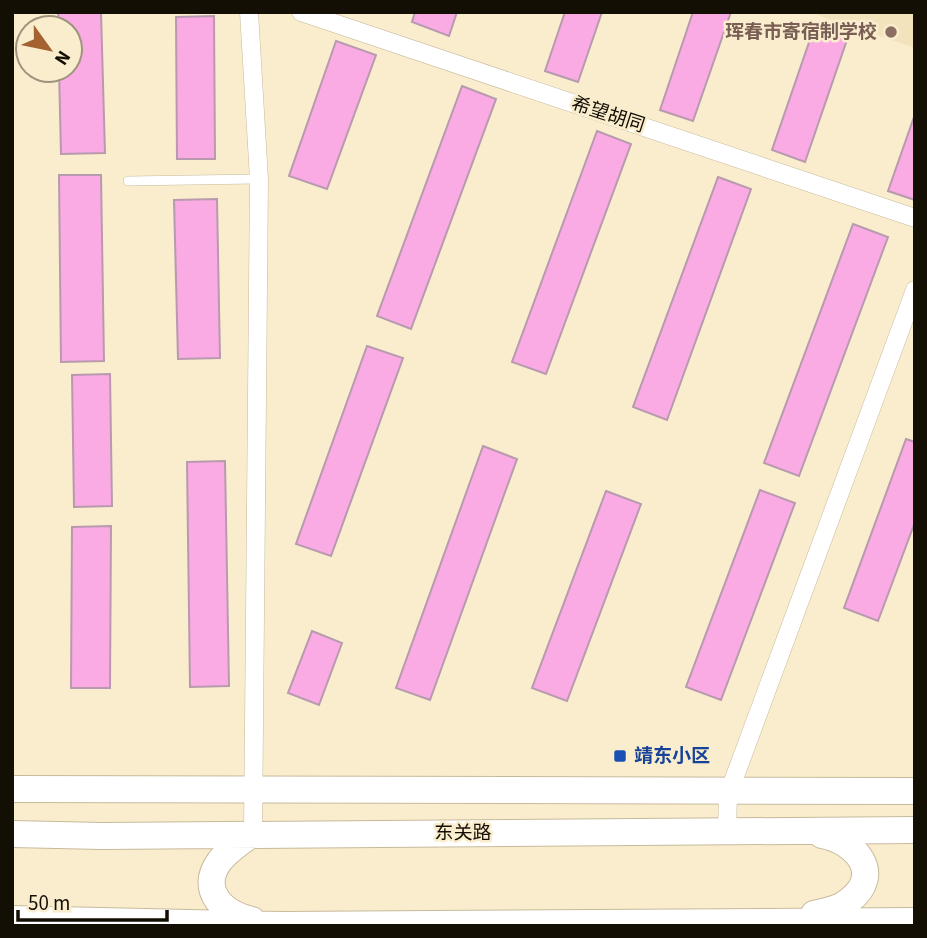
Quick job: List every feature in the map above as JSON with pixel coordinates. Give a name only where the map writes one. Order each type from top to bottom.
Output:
[{"type":"main road","points":[[12,789],[915,791]]},
{"type":"main road","points":[[786,921],[848,903],[857,894],[864,872],[858,852],[850,844],[841,839],[799,830]]},
{"type":"main road","name":"东关路","points":[[12,834],[915,830]]},
{"type":"main road","points":[[253,833],[216,865],[212,876],[215,897],[228,913],[237,917],[281,925]]},
{"type":"main road","points":[[12,919],[281,925],[915,920]]},
{"type":"street","points":[[249,12],[259,179],[253,833]]},
{"type":"street","name":"希望胡同","points":[[300,12],[915,218]]},
{"type":"street","points":[[727,831],[730,791],[915,290]]},
{"type":"lane","points":[[128,181],[259,179]]},
{"type":"shaded area","name":"珲春市寄宿制学校","points":[[811,12],[915,12],[915,48],[820,16]]},
{"type":"building","points":[[101,12],[105,153],[61,154],[59,84],[84,84],[84,14],[58,14]]},
{"type":"building","points":[[415,12],[457,12],[449,36],[412,22]]},
{"type":"building","points":[[565,12],[602,12],[578,82],[545,71]]},
{"type":"building","points":[[693,12],[731,12],[693,121],[660,110]]},
{"type":"building","points":[[214,16],[215,159],[177,159],[176,17]]},
{"type":"building","points":[[816,22],[849,34],[805,162],[772,150]]},
{"type":"building","points":[[336,41],[376,55],[327,189],[289,176]]},
{"type":"building","points":[[462,86],[496,99],[411,329],[377,316]]},
{"type":"building","points":[[915,114],[915,200],[888,191]]},
{"type":"building","points":[[597,131],[631,144],[546,374],[512,362]]},
{"type":"building","points":[[59,175],[101,175],[104,361],[61,362]]},
{"type":"building","points":[[718,177],[751,189],[667,420],[633,407]]},
{"type":"building","points":[[217,199],[220,358],[178,359],[174,200]]},
{"type":"building","points":[[853,224],[888,237],[799,476],[764,463]]},
{"type":"building","points":[[367,346],[403,358],[331,556],[296,544]]},
{"type":"building","points":[[110,374],[112,506],[74,507],[72,375]]},
{"type":"building","points":[[906,439],[915,442],[915,522],[878,621],[844,608]]},
{"type":"building","points":[[483,446],[517,459],[430,700],[396,688]]},
{"type":"building","points":[[225,461],[229,686],[190,687],[187,462]]},
{"type":"building","points":[[760,490],[795,503],[721,700],[686,687]]},
{"type":"building","points":[[606,491],[641,504],[567,701],[532,688]]},
{"type":"building","points":[[111,526],[110,688],[71,688],[72,527]]},
{"type":"building","points":[[312,631],[342,643],[319,705],[288,693]]},
{"type":"place","name":"珲春市寄宿制学校","points":[[891,32]]},
{"type":"place","name":"靖东小区","points":[[620,756]]}]
